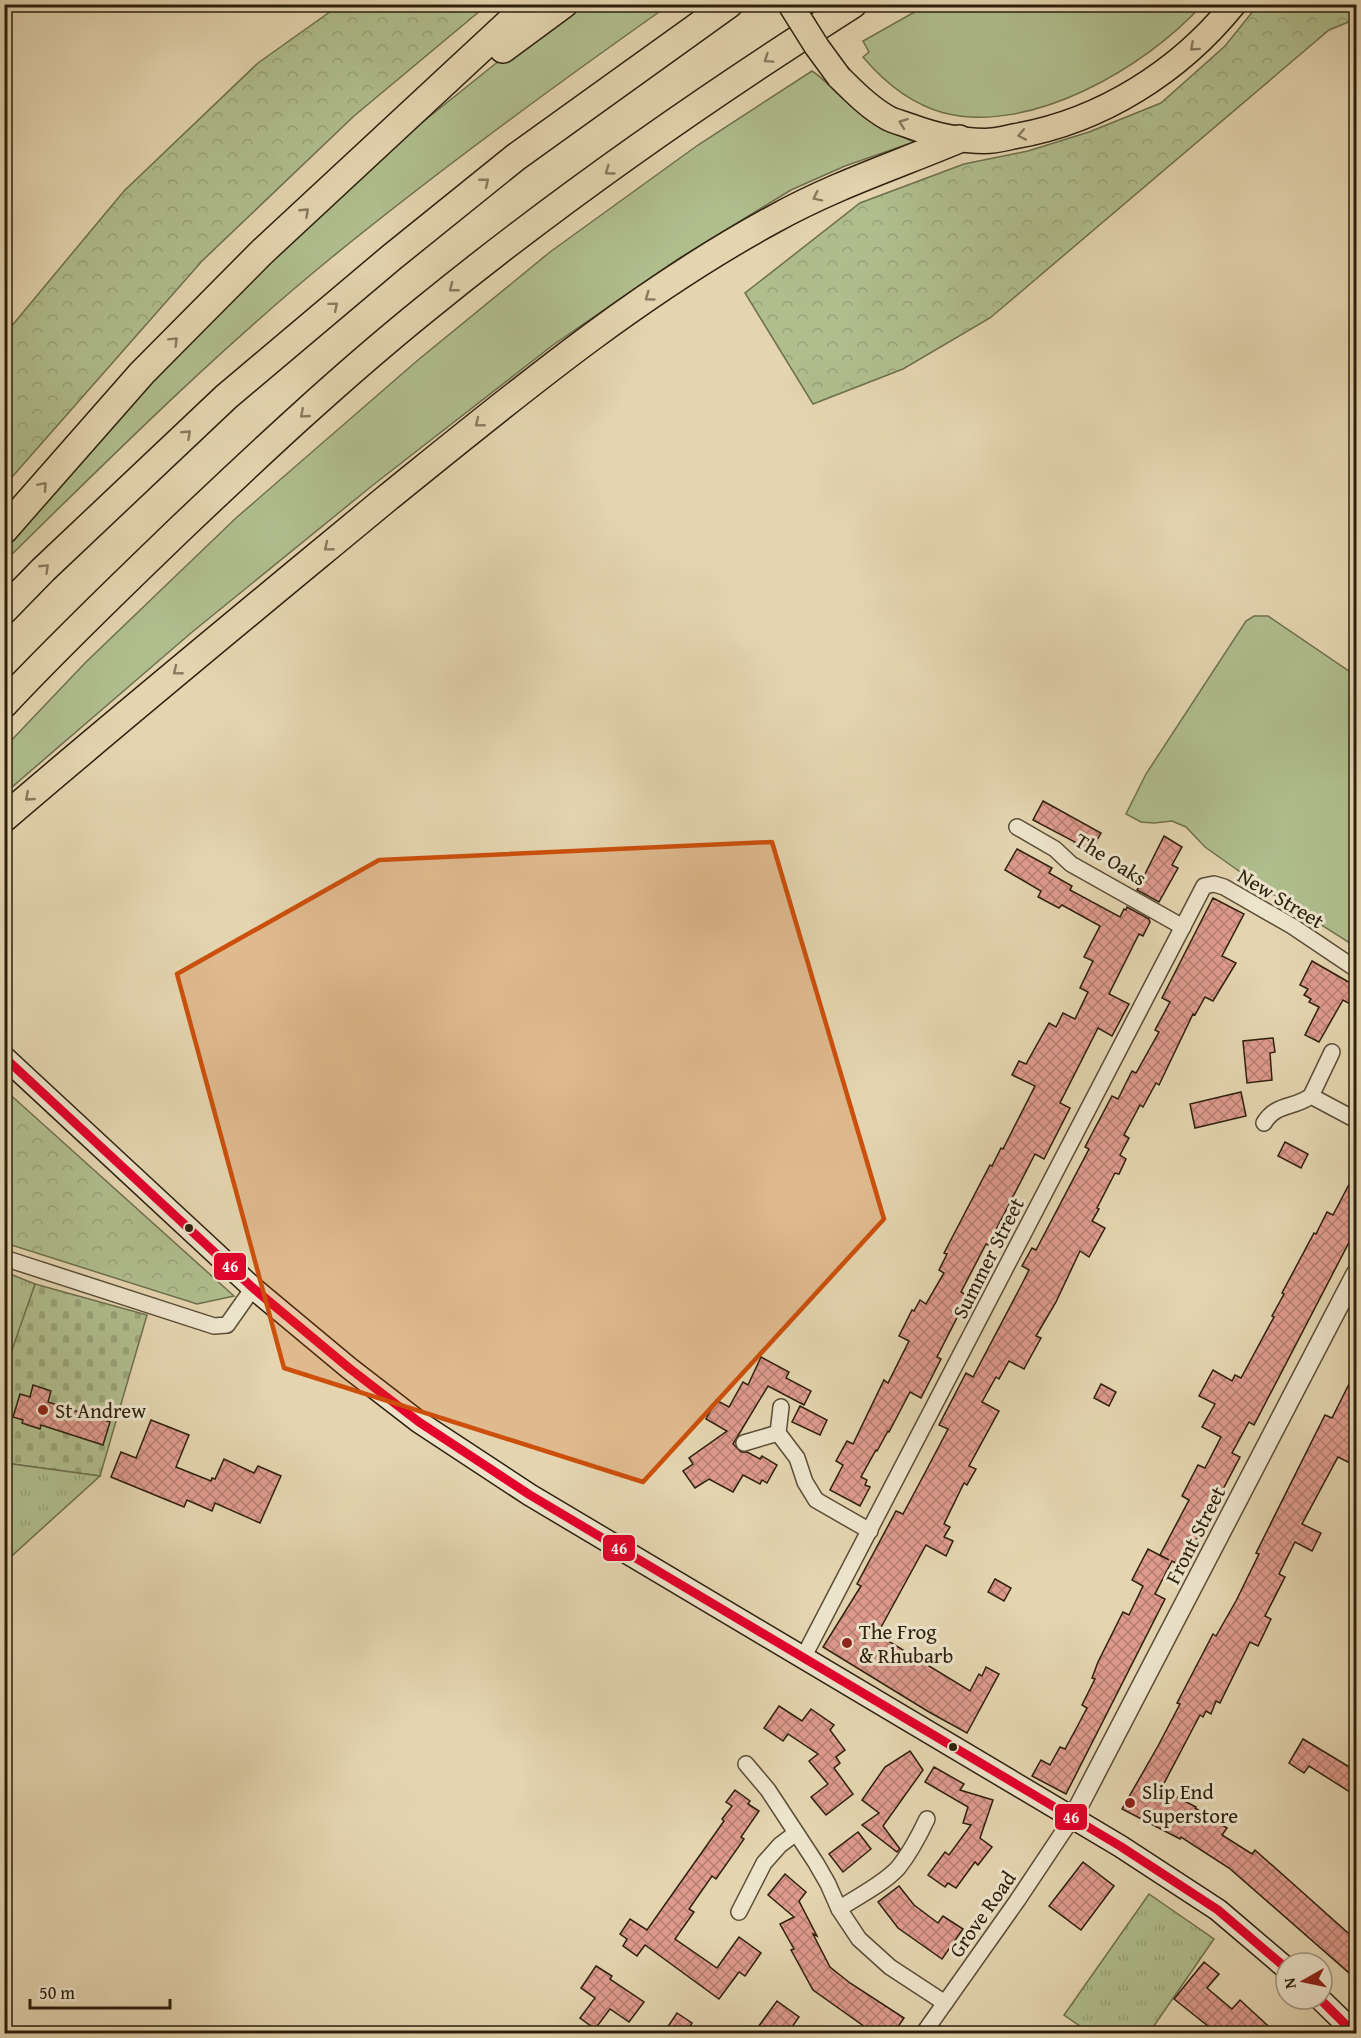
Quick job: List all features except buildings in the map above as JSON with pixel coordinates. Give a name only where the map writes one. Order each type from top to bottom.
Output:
[{"type":"highway","points":[[4,530],[142,373],[262,252],[529,4]]},
{"type":"highway","points":[[414,112],[564,4]]},
{"type":"highway","points":[[4,610],[43,570],[226,398],[392,257],[516,157],[729,4]]},
{"type":"highway","points":[[790,4],[839,77],[863,100],[888,118],[926,132],[959,139],[986,141],[1054,128],[1110,104],[1142,87],[1185,55],[1218,24],[1234,4]]},
{"type":"highway","points":[[4,704],[60,645],[270,443],[424,310],[550,213],[680,119],[773,55],[853,4]]},
{"type":"highway","points":[[4,818],[153,690],[524,386],[658,290],[729,244],[820,195],[959,139]]},
{"type":"main road","points":[[4,1056],[253,1288],[349,1368],[462,1451],[530,1495],[1073,1817],[1191,1891],[1218,1910],[1274,1958]]},
{"type":"main road","points":[[1332,2011],[1356,2034]]},
{"type":"street","name":"The Oaks","points":[[1017,827],[1055,849],[1071,864],[1183,927]]},
{"type":"street","name":"Summer Street","points":[[803,1658],[1204,886],[1214,884]]},
{"type":"street","name":"New Street","points":[[1214,884],[1224,887],[1292,926],[1356,969]]},
{"type":"street","points":[[1264,1123],[1277,1109],[1301,1103],[1311,1096],[1332,1052]]},
{"type":"street","points":[[1311,1096],[1356,1120]]},
{"type":"street","points":[[4,1258],[213,1326],[227,1325],[253,1288]]},
{"type":"street","name":"Front Street","points":[[1073,1817],[1356,1273]]},
{"type":"street","points":[[782,1407],[778,1433],[797,1458],[805,1482],[816,1500],[870,1531]]},
{"type":"street","points":[[744,1443],[778,1433]]},
{"type":"street","points":[[746,1764],[768,1790],[828,1884],[839,1909],[860,1939],[890,1967],[945,2003]]},
{"type":"street","name":"Grove Road","points":[[923,2034],[1073,1817]]},
{"type":"street","points":[[839,1909],[896,1869],[917,1839],[927,1819]]},
{"type":"street","points":[[739,1912],[764,1863],[780,1845],[796,1833]]},
{"type":"highlighted area","points":[[772,842],[884,1219],[643,1482],[284,1368],[177,974],[379,860]]},
{"type":"green space","points":[[341,4],[487,5],[354,116],[202,261],[5,485],[5,334],[124,191],[258,63]]},
{"type":"green space","points":[[576,5],[669,5],[498,128],[414,192],[288,294],[205,368],[5,561],[5,550],[113,423],[254,275],[409,133],[505,56]]},
{"type":"green space","points":[[927,5],[1202,5],[1150,51],[1119,72],[1085,90],[1049,105],[1013,114],[978,117],[944,113],[921,104],[890,84],[863,57],[869,52],[863,41]]},
{"type":"green space","points":[[1258,5],[1356,5],[1356,19],[1329,30],[990,318],[903,369],[813,404],[745,293],[860,203],[964,164],[1028,151],[1089,132],[1161,103],[1225,46]]},
{"type":"green space","points":[[812,71],[863,115],[914,142],[845,166],[791,190],[678,259],[553,345],[373,485],[191,633],[5,793],[5,747],[86,662],[236,518],[418,360],[550,252],[698,145]]},
{"type":"green space","points":[[1254,616],[1268,616],[1356,676],[1356,947],[1260,886],[1205,847],[1186,827],[1172,821],[1141,822],[1126,814],[1146,774],[1246,621]]},
{"type":"green space","points":[[5,1090],[234,1296],[197,1304],[5,1243]]},
{"type":"green space","points":[[5,1272],[35,1284],[5,1370]]},
{"type":"green space","points":[[35,1284],[147,1315],[100,1476],[5,1463],[4,1370]]},
{"type":"green space","points":[[4,1463],[100,1476],[5,1562]]},
{"type":"green space","points":[[1149,1894],[1214,1939],[1149,2033],[1090,2033],[1064,2015]]},
{"type":"transit line","name":"46","points":[[4,1057],[253,1288],[349,1368],[419,1422],[530,1495],[1120,1846],[1218,1910],[1274,1958]]},
{"type":"transit line","name":"46","points":[[1332,2011],[1355,2034]]},
{"type":"place","name":"St Andrew","points":[[43,1410]]},
{"type":"place","name":"The Frog & Rhubarb","points":[[847,1643]]},
{"type":"place","name":"Slip End Superstore","points":[[1130,1803]]}]
